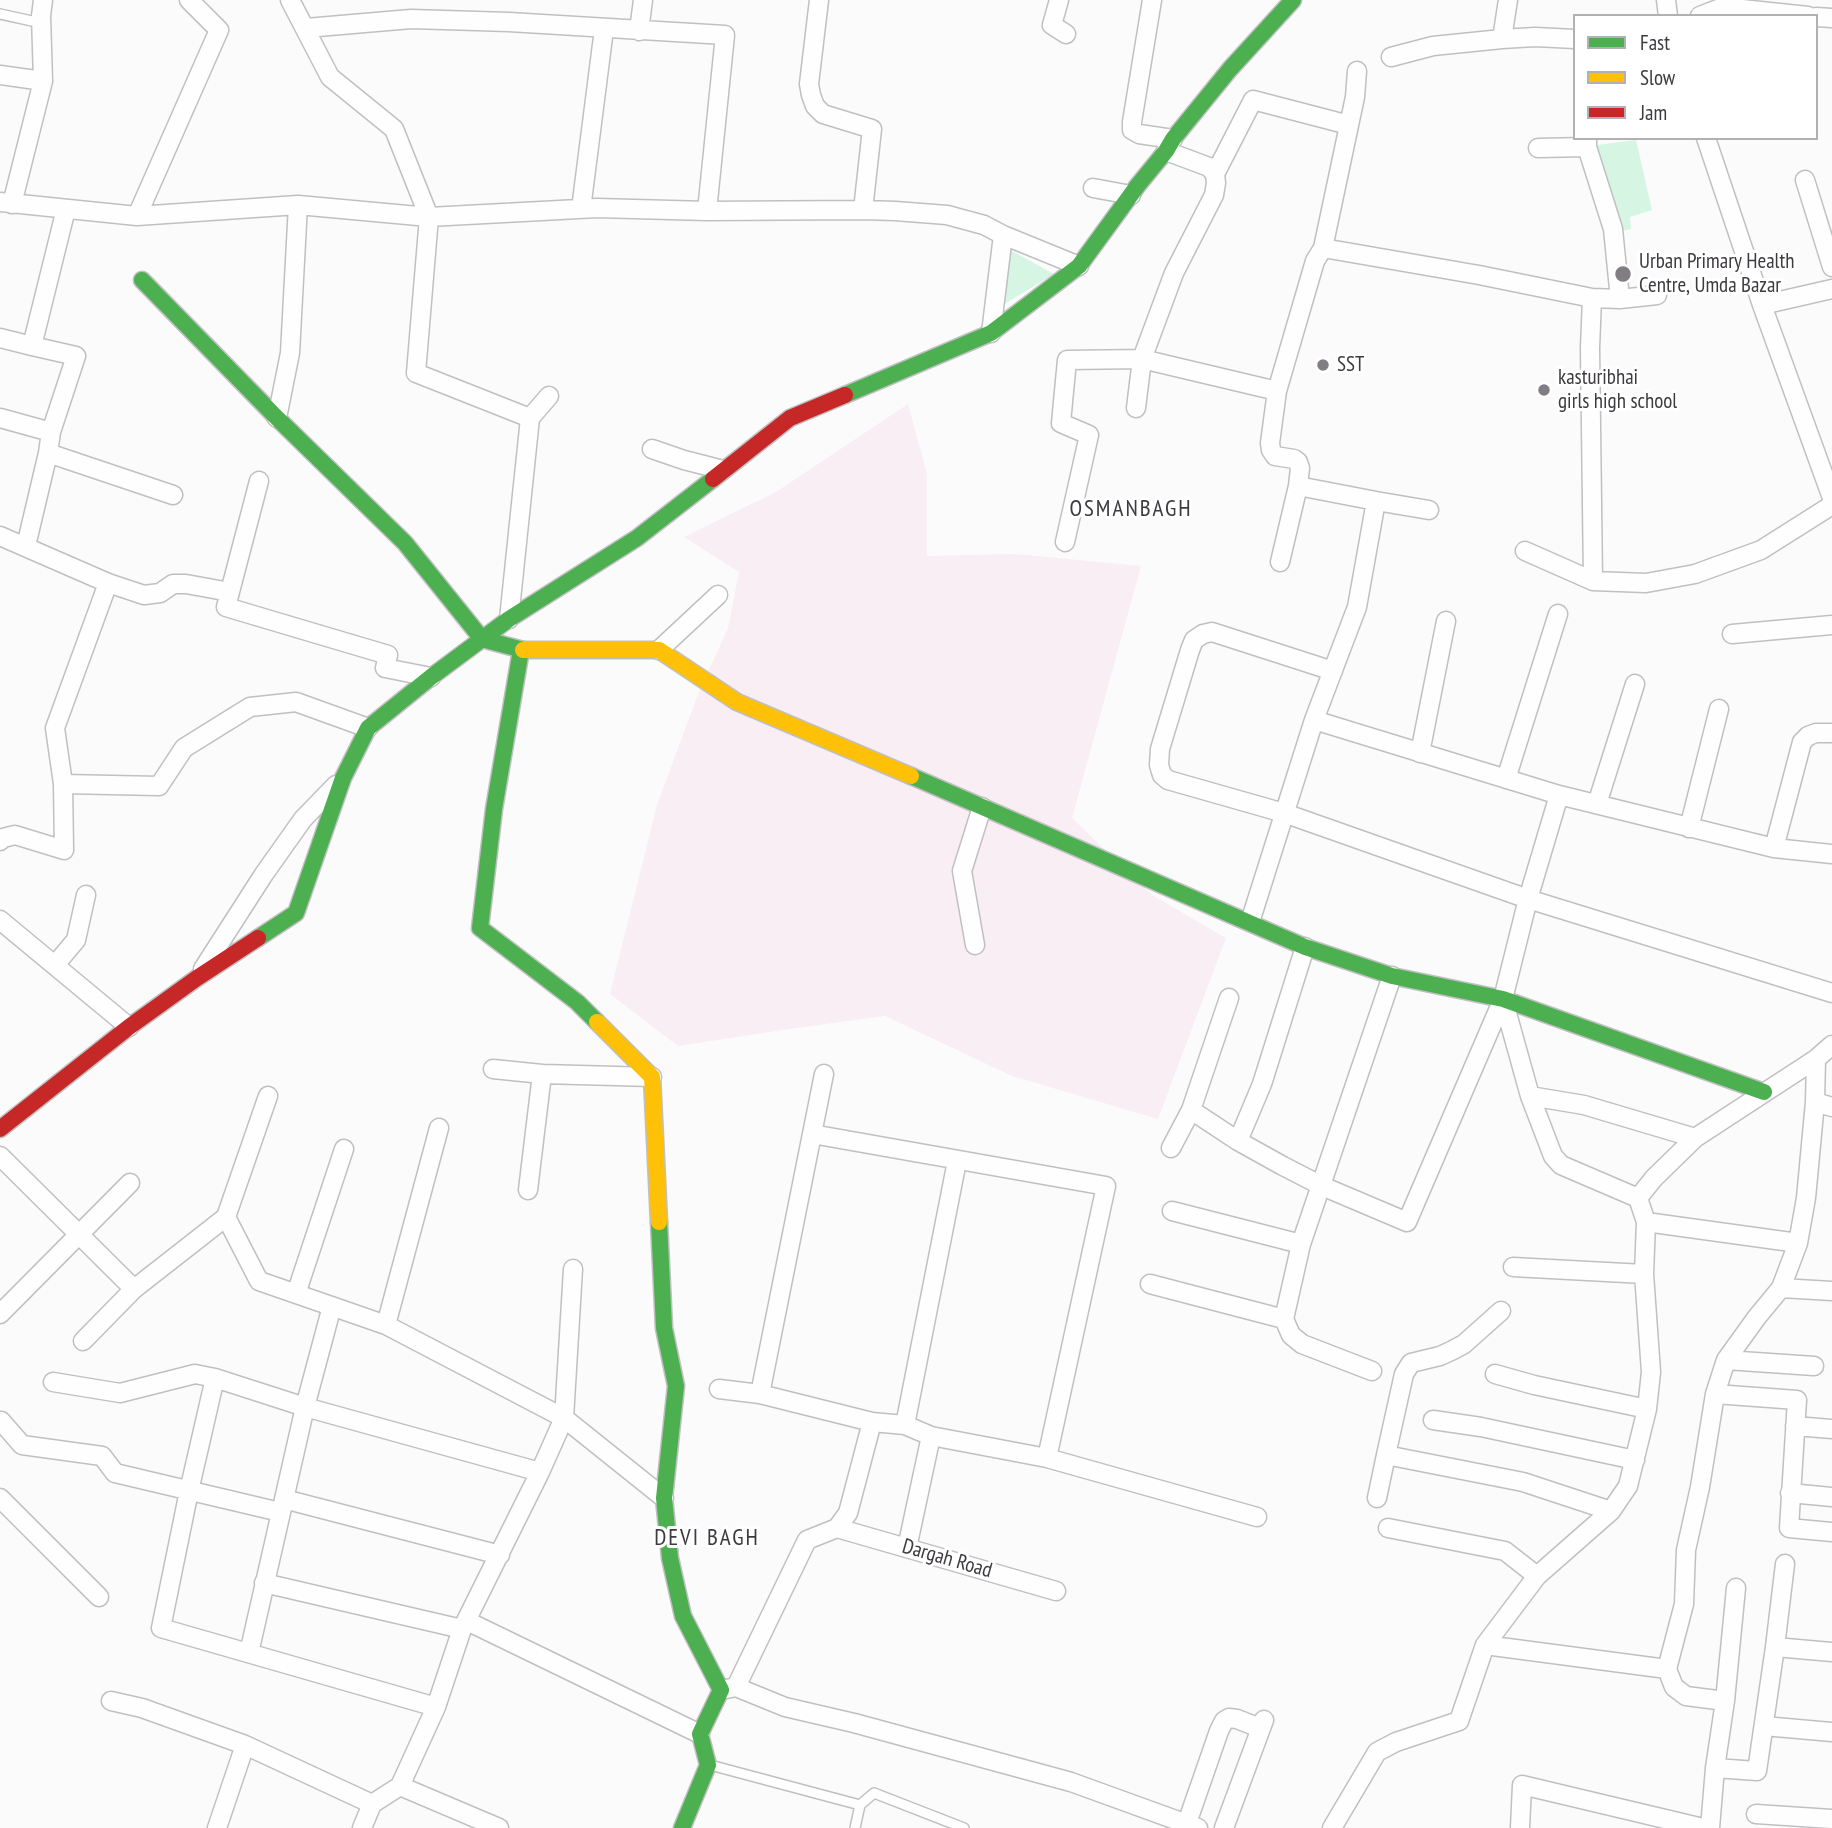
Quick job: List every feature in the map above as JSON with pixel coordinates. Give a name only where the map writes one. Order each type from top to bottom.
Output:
[{"type":"street","points":[[43,0],[43,81],[6,203],[137,216],[298,205],[429,217],[581,209],[863,210],[947,215],[984,225],[1079,266]]},
{"type":"street","points":[[137,216],[219,30],[190,0]]},
{"type":"street","points":[[290,0],[330,77],[394,130],[429,217],[416,373],[530,418]]},
{"type":"street","points":[[639,31],[643,0]]},
{"type":"street","points":[[819,0],[809,85],[811,95],[815,106],[823,114],[872,129],[863,210]]},
{"type":"street","points":[[1059,0],[1052,25],[1066,33]]},
{"type":"street","points":[[1152,0],[1132,130],[1170,145],[1209,167],[1215,174]]},
{"type":"street","points":[[0,1129],[129,1027],[197,978],[296,913],[343,778],[368,728],[509,619],[637,538],[790,418],[991,332],[1079,266],[1230,69],[1293,0]]},
{"type":"street","points":[[1502,39],[1508,0]]},
{"type":"street","points":[[1705,14],[1723,7],[1789,14]]},
{"type":"street","points":[[306,28],[411,19],[509,22],[725,36],[707,211]]},
{"type":"street","points":[[581,209],[604,29]]},
{"type":"street","points":[[1391,57],[1433,46],[1502,39],[1573,39]]},
{"type":"street","points":[[1280,562],[1300,468],[1294,459],[1275,456],[1271,450],[1277,391],[1315,261],[1323,248],[1355,97],[1357,72]]},
{"type":"street","points":[[0,75],[43,81]]},
{"type":"street","points":[[1136,408],[1142,359],[1174,273],[1214,195],[1215,174],[1253,100],[1349,125]]},
{"type":"street","points":[[1707,140],[1762,305],[1832,498]]},
{"type":"street","points":[[1538,148],[1587,143],[1612,229],[1620,299]]},
{"type":"street","points":[[1805,180],[1832,267]]},
{"type":"street","points":[[1093,188],[1131,195]]},
{"type":"street","points":[[277,418],[289,353],[298,205]]},
{"type":"street","points":[[32,346],[66,209]]},
{"type":"street","points":[[991,332],[1003,235]]},
{"type":"street","points":[[1323,248],[1592,298],[1620,299],[1657,295]]},
{"type":"street","points":[[142,280],[277,418],[405,543],[482,639],[521,650],[659,650],[737,702],[1305,947],[1392,976],[1503,999],[1765,1092]]},
{"type":"street","points":[[1762,305],[1832,289]]},
{"type":"street","points":[[1592,298],[1590,361],[1593,581]]},
{"type":"street","points":[[0,338],[76,356],[51,432],[26,546]]},
{"type":"street","points":[[1065,542],[1089,435],[1061,423],[1067,360],[1142,359],[1277,391]]},
{"type":"street","points":[[509,619],[530,418],[549,396]]},
{"type":"street","points":[[0,418],[51,432]]},
{"type":"street","points":[[652,449],[723,470]]},
{"type":"street","points":[[48,453],[173,495]]},
{"type":"street","points":[[259,481],[226,607],[388,655],[384,668],[431,677]]},
{"type":"street","points":[[1298,486],[1429,510]]},
{"type":"street","points":[[1250,922],[1314,720],[1357,607],[1376,502]]},
{"type":"street","points":[[1525,551],[1593,581],[1646,583],[1695,574],[1761,550],[1832,505]]},
{"type":"street","points":[[0,536],[108,583],[144,595],[159,593],[173,584],[230,592]]},
{"type":"street","points":[[0,841],[15,835],[64,850],[63,784],[55,728],[108,583]]},
{"type":"street","points":[[659,650],[718,595]]},
{"type":"street","points":[[1506,779],[1558,614]]},
{"type":"street","points":[[1420,753],[1446,621]]},
{"type":"street","points":[[1732,634],[1832,625]]},
{"type":"street","points":[[1333,671],[1212,632],[1194,639],[1160,749],[1159,765],[1162,775],[1168,780],[1283,813],[1528,899],[1832,993]]},
{"type":"street","points":[[521,650],[494,809],[480,928],[577,1002],[652,1077],[664,1328],[676,1386],[664,1498],[670,1558],[683,1616],[728,1688],[785,1707],[1071,1782],[1193,1826],[1224,1721],[1230,1718],[1263,1723],[1224,1828]]},
{"type":"street","points":[[1597,804],[1634,684]]},
{"type":"street","points":[[63,784],[159,786],[184,748],[250,707],[296,702],[368,728]]},
{"type":"street","points":[[1689,828],[1719,709]]},
{"type":"street","points":[[1314,720],[1559,795],[1774,848],[1832,854]]},
{"type":"street","points":[[1774,848],[1802,742],[1816,733],[1832,733]]},
{"type":"street","points":[[197,978],[303,819],[343,778]]},
{"type":"street","points":[[1191,1110],[1238,1141],[1322,1186],[1407,1222],[1503,999],[1528,899],[1559,795]]},
{"type":"street","points":[[975,944],[962,871],[982,807]]},
{"type":"street","points":[[55,965],[76,940],[86,895]]},
{"type":"street","points":[[0,920],[129,1027]]},
{"type":"street","points":[[1238,1141],[1262,1084],[1305,947]]},
{"type":"street","points":[[1372,1371],[1302,1344],[1291,1335],[1284,1319],[1301,1244],[1392,976]]},
{"type":"street","points":[[1171,1148],[1191,1110],[1229,998]]},
{"type":"street","points":[[1332,1828],[1377,1752],[1396,1742],[1458,1721],[1485,1644],[1537,1576],[1611,1511],[1628,1486],[1647,1409],[1651,1371],[1644,1274],[1646,1222],[1637,1198],[1561,1165],[1553,1156],[1530,1096],[1503,999]]},
{"type":"street","points":[[1637,1198],[1695,1138],[1816,1059],[1832,1045]]},
{"type":"street","points":[[1725,1700],[1686,1696],[1674,1687],[1667,1669],[1684,1604],[1686,1550],[1700,1488],[1715,1394],[1726,1360],[1781,1288],[1798,1243],[1823,1105],[1816,1059]]},
{"type":"street","points":[[493,1069],[542,1074],[652,1077]]},
{"type":"street","points":[[528,1190],[542,1074]]},
{"type":"street","points":[[760,1394],[824,1074]]},
{"type":"street","points":[[83,1341],[134,1289],[226,1217],[268,1096]]},
{"type":"street","points":[[1530,1096],[1584,1105],[1695,1138]]},
{"type":"street","points":[[386,1325],[439,1128]]},
{"type":"street","points":[[812,1134],[1106,1186],[1048,1458]]},
{"type":"street","points":[[296,1294],[344,1149]]},
{"type":"street","points":[[0,1156],[134,1289]]},
{"type":"street","points":[[905,1424],[957,1161]]},
{"type":"street","points":[[0,1314],[130,1183]]},
{"type":"street","points":[[1172,1212],[1301,1244]]},
{"type":"street","points":[[226,1217],[260,1281],[386,1325],[564,1418],[664,1498]]},
{"type":"street","points":[[1646,1222],[1798,1243]]},
{"type":"street","points":[[1513,1267],[1644,1274]]},
{"type":"street","points":[[362,1828],[372,1804],[400,1786],[436,1707],[464,1625],[564,1418],[573,1269]]},
{"type":"street","points":[[1150,1284],[1284,1319]]},
{"type":"street","points":[[1781,1288],[1832,1291]]},
{"type":"street","points":[[249,1653],[305,1408],[332,1306]]},
{"type":"street","points":[[1377,1498],[1404,1374],[1411,1363],[1440,1356],[1464,1344],[1501,1311]]},
{"type":"street","points":[[1726,1360],[1814,1366]]},
{"type":"street","points":[[53,1382],[120,1393],[195,1374],[305,1408],[540,1472]]},
{"type":"street","points":[[1495,1374],[1647,1409]]},
{"type":"street","points":[[215,1378],[161,1628],[436,1707]]},
{"type":"street","points":[[719,1389],[760,1394],[872,1422],[905,1424],[932,1436],[1048,1458],[1256,1517]]},
{"type":"street","points":[[1715,1394],[1797,1400],[1789,1528],[1832,1532]]},
{"type":"street","points":[[1433,1420],[1481,1427],[1635,1460]]},
{"type":"street","points":[[0,1423],[1,1421],[22,1445],[102,1455],[115,1474],[189,1491],[282,1506],[500,1555]]},
{"type":"street","points":[[682,1828],[708,1765],[700,1734],[728,1688],[807,1540],[837,1528],[848,1513],[872,1422]]},
{"type":"street","points":[[1795,1426],[1832,1429]]},
{"type":"street","points":[[907,1548],[932,1436]]},
{"type":"street","points":[[1386,1455],[1523,1482],[1611,1511]]},
{"type":"street","points":[[1790,1493],[1832,1497]]},
{"type":"street","points":[[0,1499],[99,1597]]},
{"type":"street","name":"Dargah Road","points":[[837,1528],[1056,1591]]},
{"type":"street","points":[[1388,1528],[1505,1551],[1537,1576]]},
{"type":"street","points":[[1715,1768],[1757,1771],[1785,1564]]},
{"type":"street","points":[[264,1583],[464,1625],[700,1734]]},
{"type":"street","points":[[1710,1828],[1736,1588]]},
{"type":"street","points":[[1485,1644],[1667,1669]]},
{"type":"street","points":[[1775,1647],[1832,1652]]},
{"type":"street","points":[[111,1700],[245,1745],[372,1804]]},
{"type":"street","points":[[1765,1727],[1832,1732]]},
{"type":"street","points":[[217,1828],[245,1745]]},
{"type":"street","points":[[400,1786],[471,1822],[499,1828]]},
{"type":"street","points":[[1520,1828],[1522,1786],[1703,1828]]},
{"type":"street","points":[[1756,1814],[1832,1819]]},
{"type":"lane","points":[[0,14],[32,21]]},
{"type":"lane","points":[[708,1765],[860,1805]]},
{"type":"lane","points":[[855,1828],[860,1805],[874,1793],[964,1828]]},
{"type":"shaded area","points":[[908,404],[927,474],[927,556],[1015,554],[1141,566],[1072,818],[1152,895],[1226,938],[1158,1119],[1012,1076],[885,1016],[678,1046],[610,994],[657,805],[697,697],[728,628],[739,572],[684,537],[776,492]]},
{"type":"green space","points":[[1636,140],[1652,210],[1630,217],[1631,229],[1617,232],[1597,145]]},
{"type":"green space","points":[[997,243],[1054,274],[988,314]]},
{"type":"traffic: fast","points":[[845,395],[991,333],[1079,266],[1173,139],[1230,69],[1293,0]]},
{"type":"traffic: fast","points":[[142,280],[277,418],[405,543],[482,639],[523,650]]},
{"type":"traffic: fast","points":[[258,938],[296,913],[343,778],[368,728],[509,619],[637,538],[713,479]]},
{"type":"traffic: fast","points":[[521,650],[494,809],[480,928],[577,1002],[597,1022]]},
{"type":"traffic: fast","points":[[911,776],[1305,947],[1392,976],[1503,999],[1764,1092]]},
{"type":"traffic: fast","points":[[659,1222],[664,1328],[676,1386],[664,1498],[670,1558],[683,1616],[721,1690],[700,1734],[708,1765],[682,1828]]},
{"type":"traffic: slow","points":[[523,650],[659,650],[737,702],[911,776]]},
{"type":"traffic: slow","points":[[597,1022],[652,1077],[659,1222]]},
{"type":"traffic: jam","points":[[713,479],[790,418],[845,395]]},
{"type":"traffic: jam","points":[[0,1129],[129,1027],[258,938]]},
{"type":"place","name":"Urban Primary Health Centre, Umda Bazar","points":[[1623,274]]},
{"type":"place","name":"SST","points":[[1323,365]]},
{"type":"place","name":"kasturibhai girls high school","points":[[1544,390]]},
{"type":"district","name":"OSMANBAGH","points":[[1131,509]]},
{"type":"district","name":"DEVI BAGH","points":[[707,1538]]}]
